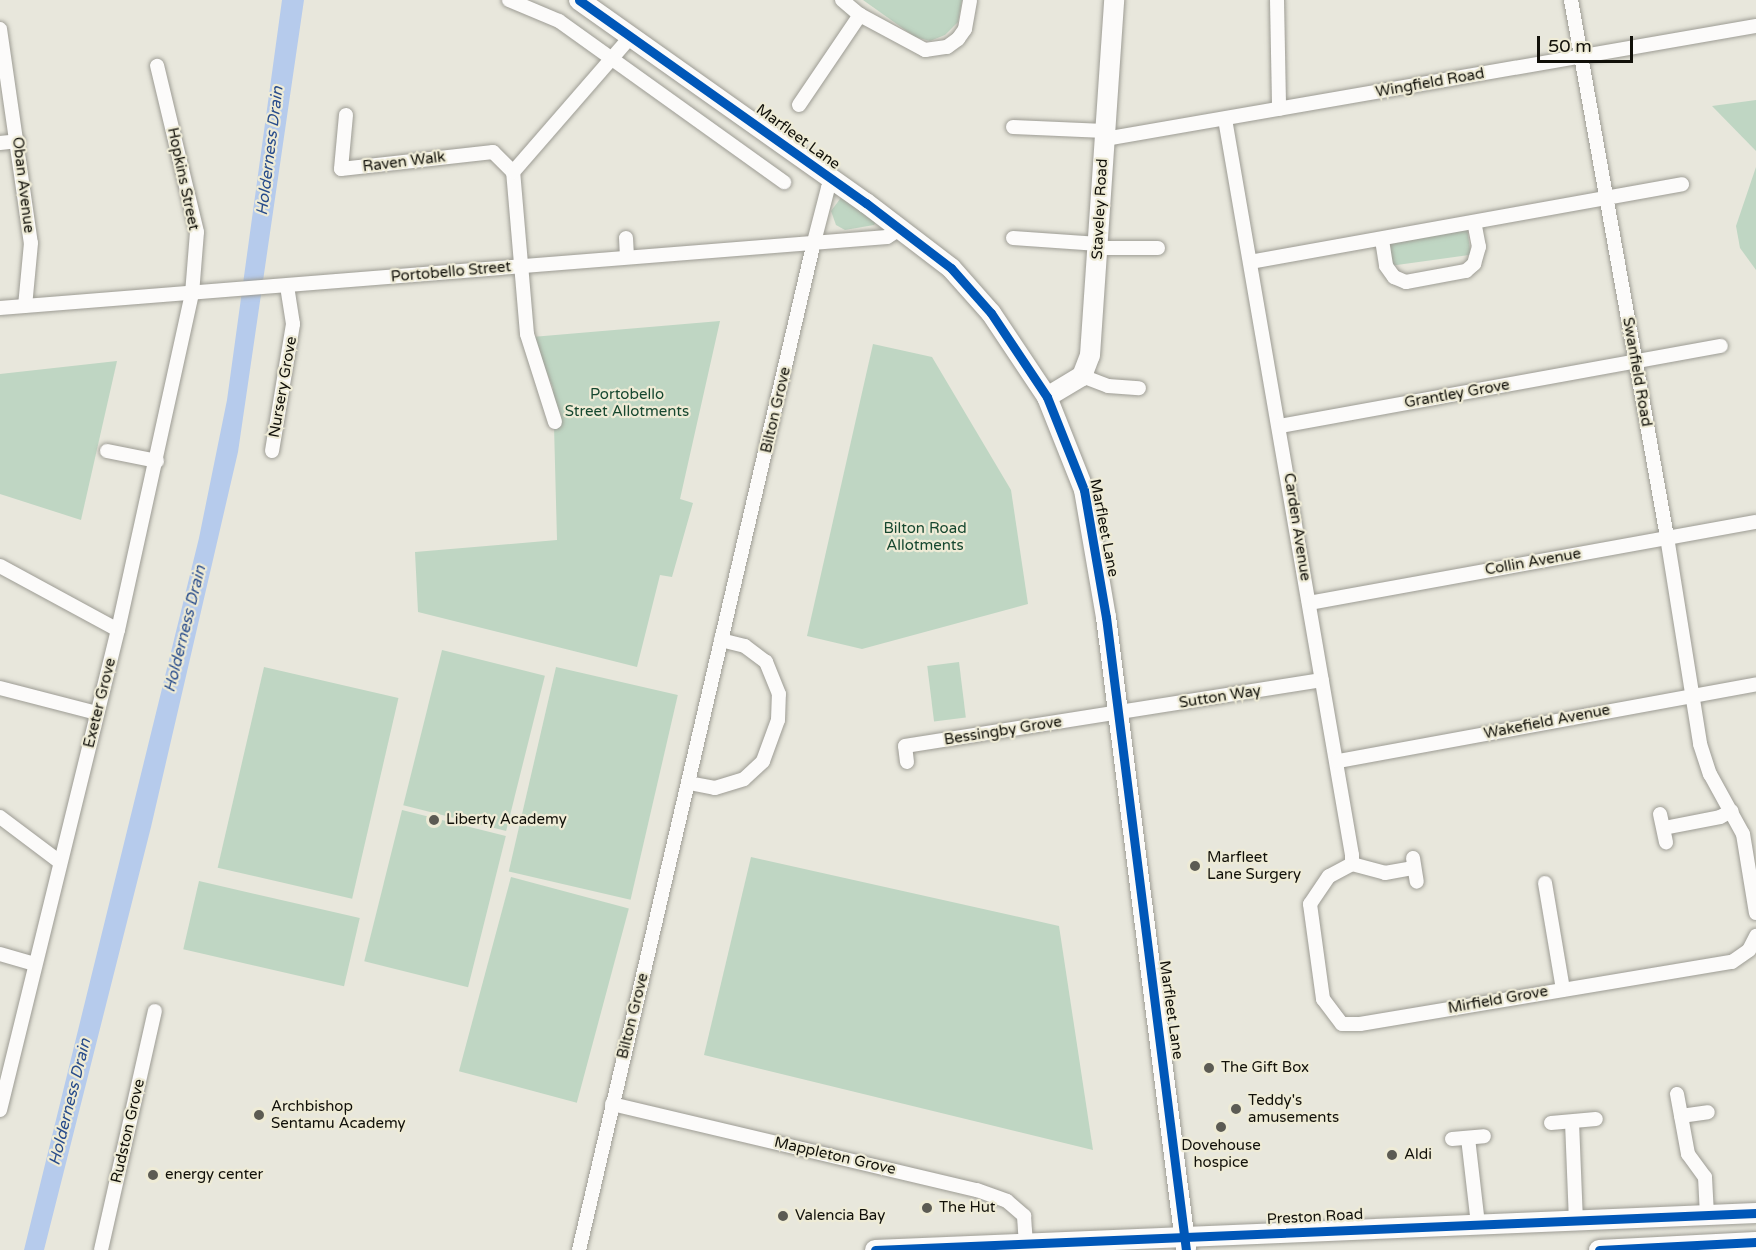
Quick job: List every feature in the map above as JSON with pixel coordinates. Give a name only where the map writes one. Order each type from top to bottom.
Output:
[{"type":"street","points":[[508,0],[559,21],[614,58],[784,182]]},
{"type":"street","name":"Marfleet Lane","points":[[579,0],[632,35],[951,268],[991,313],[1047,397],[1084,490],[1117,713],[1185,1245]]},
{"type":"street","points":[[842,0],[860,15],[925,50],[947,47],[965,29],[970,0]]},
{"type":"street","name":"Staveley Road","points":[[1082,376],[1090,355],[1114,0]]},
{"type":"street","points":[[1277,0],[1279,109]]},
{"type":"street","name":"Swanfield Road","points":[[1571,0],[1667,537],[1694,694],[1700,744],[1710,774],[1732,811]]},
{"type":"street","points":[[799,105],[860,15]]},
{"type":"street","name":"Wingfield Road","points":[[1012,127],[1105,135],[1225,119],[1756,26]]},
{"type":"street","name":"Oban Avenue","points":[[0,29],[31,243],[25,306]]},
{"type":"street","points":[[555,422],[528,334],[513,172],[632,35]]},
{"type":"street","name":"Hopkins Street","points":[[157,66],[197,232],[192,294]]},
{"type":"street","name":"Raven Walk","points":[[346,114],[341,169],[493,152],[513,172]]},
{"type":"street","name":"Carden Avenue","points":[[1225,119],[1338,761],[1352,864]]},
{"type":"street","points":[[0,143],[18,141]]},
{"type":"street","name":"Bilton Grove","points":[[579,1250],[814,242],[828,188],[834,182]]},
{"type":"street","points":[[1250,262],[1382,240],[1605,195],[1682,184]]},
{"type":"street","points":[[1382,240],[1386,266],[1394,277],[1406,282],[1466,271],[1474,264],[1479,247],[1474,222]]},
{"type":"street","name":"Portobello Street","points":[[0,308],[270,288],[627,256],[887,237],[900,229]]},
{"type":"street","points":[[626,238],[627,256]]},
{"type":"street","points":[[1013,238],[1099,246],[1158,248]]},
{"type":"street","name":"Nursery Grove","points":[[272,451],[293,324],[287,286]]},
{"type":"street","name":"Exeter Grove","points":[[0,1110],[118,630],[192,294]]},
{"type":"street","name":"Grantley Grove","points":[[1280,426],[1721,346]]},
{"type":"street","points":[[1047,397],[1082,376],[1108,386],[1139,388]]},
{"type":"street","points":[[107,451],[157,461]]},
{"type":"street","name":"Collin Avenue","points":[[1309,603],[1756,522]]},
{"type":"street","points":[[0,566],[118,630]]},
{"type":"street","points":[[689,783],[715,788],[744,779],[763,761],[778,720],[778,688],[766,662],[745,646],[722,640]]},
{"type":"street","name":"Sutton Way","points":[[1117,713],[1322,680]]},
{"type":"street","name":"Wakefield Avenue","points":[[1338,761],[1756,684]]},
{"type":"street","points":[[1,690],[97,713]]},
{"type":"street","name":"Bessingby Grove","points":[[907,762],[905,746],[1117,713]]},
{"type":"street","points":[[1666,843],[1662,821],[1720,818],[1732,811],[1743,834],[1756,913]]},
{"type":"street","points":[[0,817],[60,862]]},
{"type":"street","points":[[1352,864],[1385,873],[1415,869]]},
{"type":"street","name":"Mirfield Grove","points":[[1352,864],[1329,876],[1315,892],[1309,917],[1323,999],[1342,1024],[1360,1024],[1732,962],[1749,950],[1756,936]]},
{"type":"street","points":[[1545,883],[1563,989]]},
{"type":"street","points":[[0,954],[35,964]]},
{"type":"street","name":"Rudston Grove","points":[[101,1250],[155,1011]]},
{"type":"street","points":[[1677,1094],[1688,1154],[1704,1178],[1707,1216]]},
{"type":"street","name":"Mappleton Grove","points":[[612,1104],[977,1190],[1007,1201],[1024,1216],[1026,1244]]},
{"type":"street","points":[[1681,1116],[1708,1112]]},
{"type":"street","points":[[1551,1123],[1596,1119]]},
{"type":"street","points":[[1572,1122],[1576,1220]]},
{"type":"street","points":[[1452,1139],[1484,1136]]},
{"type":"street","points":[[1468,1138],[1478,1224]]},
{"type":"street","name":"Preston Road","points":[[875,1250],[1026,1244],[1185,1245],[1478,1224],[1756,1213]]},
{"type":"street","points":[[1599,1250],[1756,1242]]},
{"type":"green space","points":[[863,0],[962,0],[958,22],[945,35],[930,41],[915,37]]},
{"type":"green space","points":[[1756,100],[1756,151],[1712,106]]},
{"type":"green space","points":[[1756,167],[1756,270],[1740,248],[1736,226]]},
{"type":"green space","points":[[843,195],[876,222],[874,225],[845,230],[836,225],[831,211]]},
{"type":"green space","points":[[1467,228],[1471,255],[1392,266],[1388,239]]},
{"type":"green space","name":"Portobello Street Allotments","points":[[720,321],[680,499],[693,503],[672,577],[660,575],[637,667],[418,612],[415,552],[557,540],[553,388],[532,337]]},
{"type":"green space","name":"Bilton Road Allotments","points":[[873,344],[932,357],[1011,490],[1028,604],[862,649],[807,636]]},
{"type":"green space","points":[[117,361],[81,520],[0,494],[0,374]]},
{"type":"green space","points":[[442,650],[545,676],[506,831],[403,805]]},
{"type":"green space","points":[[959,662],[966,718],[934,721],[927,666]]},
{"type":"green space","points":[[264,667],[398,698],[352,899],[218,868]]},
{"type":"green space","points":[[556,667],[678,695],[631,900],[509,872]]},
{"type":"green space","points":[[402,810],[506,836],[468,987],[364,961]]},
{"type":"green space","points":[[751,857],[1059,926],[1093,1150],[704,1055]]},
{"type":"green space","points":[[511,877],[629,909],[577,1103],[459,1071]]},
{"type":"green space","points":[[199,881],[360,918],[344,986],[183,949]]},
{"type":"water","name":"Holderness Drain","points":[[282,0],[304,0],[238,452],[151,827],[44,1250],[24,1250],[199,538],[227,400]]},
{"type":"cycle path","points":[[579,0],[866,203],[951,268],[991,313],[1047,397],[1084,490],[1106,617],[1186,1250]]},
{"type":"cycle path","points":[[875,1250],[1756,1213]]},
{"type":"cycle path","points":[[1599,1250],[1756,1242]]},
{"type":"place","name":"Liberty Academy","points":[[434,820]]},
{"type":"place","name":"Marfleet Lane Surgery","points":[[1195,866]]},
{"type":"place","name":"The Gift Box","points":[[1209,1068]]},
{"type":"place","name":"Teddy's amusements","points":[[1236,1109]]},
{"type":"place","name":"Archbishop Sentamu Academy","points":[[259,1115]]},
{"type":"place","name":"Dovehouse hospice","points":[[1221,1127]]},
{"type":"place","name":"Aldi","points":[[1392,1155]]},
{"type":"place","name":"energy center","points":[[153,1175]]},
{"type":"place","name":"The Hut","points":[[927,1208]]},
{"type":"place","name":"Valencia Bay","points":[[783,1216]]}]
